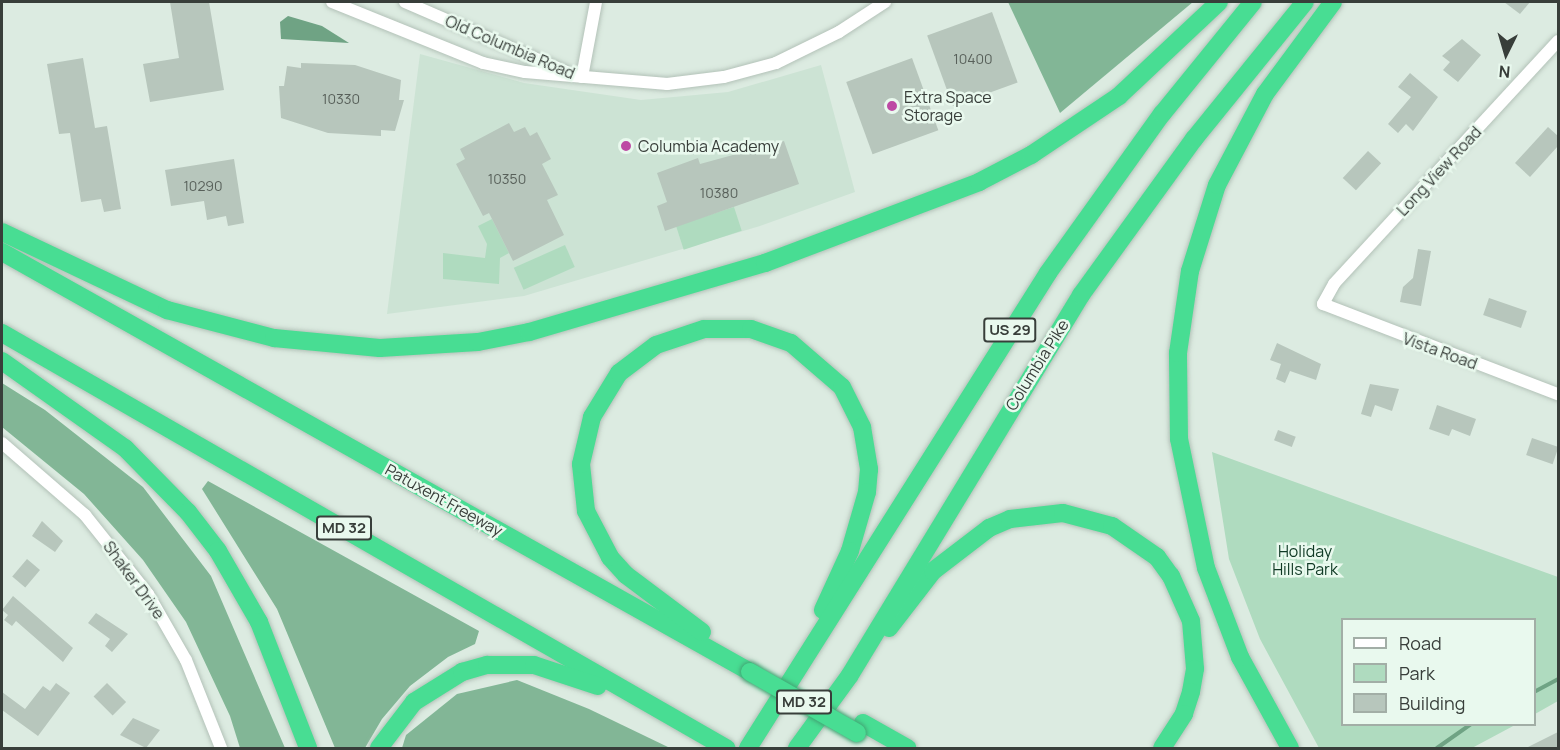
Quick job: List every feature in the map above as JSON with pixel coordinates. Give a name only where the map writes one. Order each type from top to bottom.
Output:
[{"type":"highway","points":[[2,232],[167,310],[274,338],[380,348],[519,334],[765,263],[979,182],[1048,145],[1119,96],[1219,2]]},
{"type":"highway","name":"US 29","points":[[749,746],[1055,263],[1162,114],[1253,2]]},
{"type":"highway","name":"Columbia Pike","points":[[797,748],[850,675],[1081,295],[1194,139],[1305,2]]},
{"type":"highway","points":[[1290,748],[1240,657],[1194,523],[1179,439],[1178,353],[1190,271],[1217,185],[1265,94],[1333,2]]},
{"type":"highway","name":"Patuxent Freeway","points":[[2,252],[425,488],[753,667],[860,728],[886,748]]},
{"type":"highway","points":[[753,667],[702,633],[626,575],[595,535],[582,489],[584,440],[603,395],[636,358],[656,345],[696,331],[751,329],[791,343],[829,371],[852,404],[868,458],[867,492],[850,551],[793,676]]},
{"type":"highway","name":"MD 32","points":[[2,333],[726,748]]},
{"type":"highway","points":[[2,361],[125,448],[188,512],[218,551],[259,622],[308,748]]},
{"type":"highway","points":[[425,488],[569,558],[702,633]]},
{"type":"highway","points":[[850,675],[933,571],[971,537],[1010,519],[1038,513],[1086,517],[1134,538],[1157,557],[1171,576],[1191,621],[1195,669],[1191,692],[1184,714],[1162,748]]},
{"type":"highway","points":[[379,748],[400,718],[429,690],[487,665],[558,670],[685,725]]},
{"type":"highway","points":[[860,728],[907,748]]},
{"type":"street","name":"Old Columbia Road","points":[[332,2],[483,63],[582,77],[667,84],[747,72],[809,47],[885,2]]},
{"type":"street","name":"Old Columbia Road","points":[[405,2],[582,77]]},
{"type":"street","points":[[582,77],[596,2]]},
{"type":"street","name":"Long View Road","points":[[1323,304],[1334,284],[1558,42]]},
{"type":"street","name":"Vista Road","points":[[1323,304],[1558,394]]},
{"type":"street","name":"Shaker Drive","points":[[2,444],[85,516],[148,594],[186,660],[221,748]]},
{"type":"shaded area","points":[[1008,2],[1193,2],[1060,113]]},
{"type":"shaded area","points":[[288,16],[322,26],[349,43],[281,39],[280,22]]},
{"type":"shaded area","name":"Columbia Academy","points":[[420,54],[524,83],[641,100],[728,92],[821,65],[855,192],[760,226],[524,296],[387,314]]},
{"type":"shaded area","points":[[2,383],[45,410],[143,487],[211,576],[285,748],[240,748],[230,716],[186,622],[143,560],[84,494],[2,427]]},
{"type":"shaded area","points":[[208,481],[479,631],[475,644],[448,657],[410,686],[382,719],[365,748],[335,748],[277,609],[202,489]]},
{"type":"shaded area","points":[[517,680],[589,709],[670,748],[402,748],[406,735],[457,694]]},
{"type":"green space","points":[[734,207],[742,231],[684,250],[676,226]]},
{"type":"green space","points":[[492,219],[509,253],[500,258],[499,284],[443,279],[443,253],[485,258],[487,244],[478,226]]},
{"type":"green space","points":[[565,245],[575,267],[524,290],[514,268]]},
{"type":"green space","name":"Holiday Hills Park","points":[[1212,452],[1558,577],[1558,701],[1536,713],[1536,618],[1341,618],[1341,726],[1513,726],[1472,748],[1319,748],[1260,639],[1229,559]]},
{"type":"building","points":[[170,2],[209,2],[224,90],[150,102],[143,64],[179,58]]},
{"type":"building","points":[[1504,2],[1530,2],[1520,14]]},
{"type":"building","name":"Extra Space Storage","points":[[992,12],[1018,82],[953,106],[927,36]]},
{"type":"building","points":[[1462,39],[1481,55],[1458,82],[1443,70],[1450,62],[1442,56]]},
{"type":"building","points":[[83,58],[95,128],[107,126],[121,209],[104,212],[101,199],[81,202],[70,133],[59,134],[47,64]]},
{"type":"building","name":"Extra Space Storage","points":[[912,58],[938,130],[873,154],[846,82]]},
{"type":"building","points":[[301,63],[355,65],[401,80],[399,100],[404,100],[395,131],[381,130],[381,136],[328,133],[281,118],[279,86],[284,86],[287,66],[301,68]]},
{"type":"building","points":[[1410,73],[1438,97],[1413,131],[1406,124],[1398,133],[1388,124],[1411,97],[1398,87]]},
{"type":"building","points":[[509,123],[514,132],[525,127],[530,136],[537,132],[551,159],[542,164],[558,195],[547,200],[564,235],[513,261],[489,213],[483,216],[456,164],[465,159],[460,149]]},
{"type":"building","points":[[1548,127],[1558,136],[1558,146],[1530,177],[1515,163]]},
{"type":"building","points":[[784,141],[799,184],[665,231],[657,206],[667,202],[657,173],[698,158],[700,164]]},
{"type":"building","points":[[1368,151],[1381,163],[1356,190],[1343,178]]},
{"type":"building","points":[[234,159],[244,223],[228,226],[226,216],[207,220],[204,201],[171,206],[165,170]]},
{"type":"building","points":[[1418,249],[1431,251],[1421,306],[1400,302],[1403,287],[1413,278]]},
{"type":"building","points":[[1489,298],[1527,311],[1521,328],[1483,315]]},
{"type":"building","points":[[1277,343],[1321,364],[1316,380],[1290,371],[1285,383],[1276,379],[1281,364],[1270,360]]},
{"type":"building","points":[[1370,384],[1399,389],[1392,411],[1375,405],[1371,417],[1361,414]]},
{"type":"building","points":[[1437,405],[1476,419],[1470,436],[1452,429],[1449,436],[1429,429]]},
{"type":"building","points":[[1278,430],[1296,437],[1292,447],[1274,440]]},
{"type":"building","points":[[1532,438],[1558,447],[1553,464],[1526,455]]},
{"type":"building","points":[[42,521],[63,541],[55,552],[32,536]]},
{"type":"building","points":[[27,559],[40,570],[25,588],[12,577]]},
{"type":"building","points":[[13,596],[73,648],[63,662],[16,621],[12,626],[4,620],[8,615],[2,610]]},
{"type":"building","points":[[96,613],[128,634],[112,652],[105,646],[110,639],[88,623]]},
{"type":"building","points":[[56,683],[70,693],[38,736],[2,710],[2,692],[25,709],[43,686],[50,691]]},
{"type":"building","points":[[107,683],[126,702],[113,716],[94,696]]},
{"type":"building","points":[[133,718],[160,730],[146,748],[120,735]]},
{"type":"building","points":[[1558,732],[1558,748],[1526,748]]},
{"type":"waterway","points":[[1536,691],[1558,679]]},
{"type":"waterway","points":[[1437,748],[1468,726]]},
{"type":"place","name":"Extra Space Storage","points":[[892,106]]},
{"type":"place","name":"Columbia Academy","points":[[626,146]]}]
